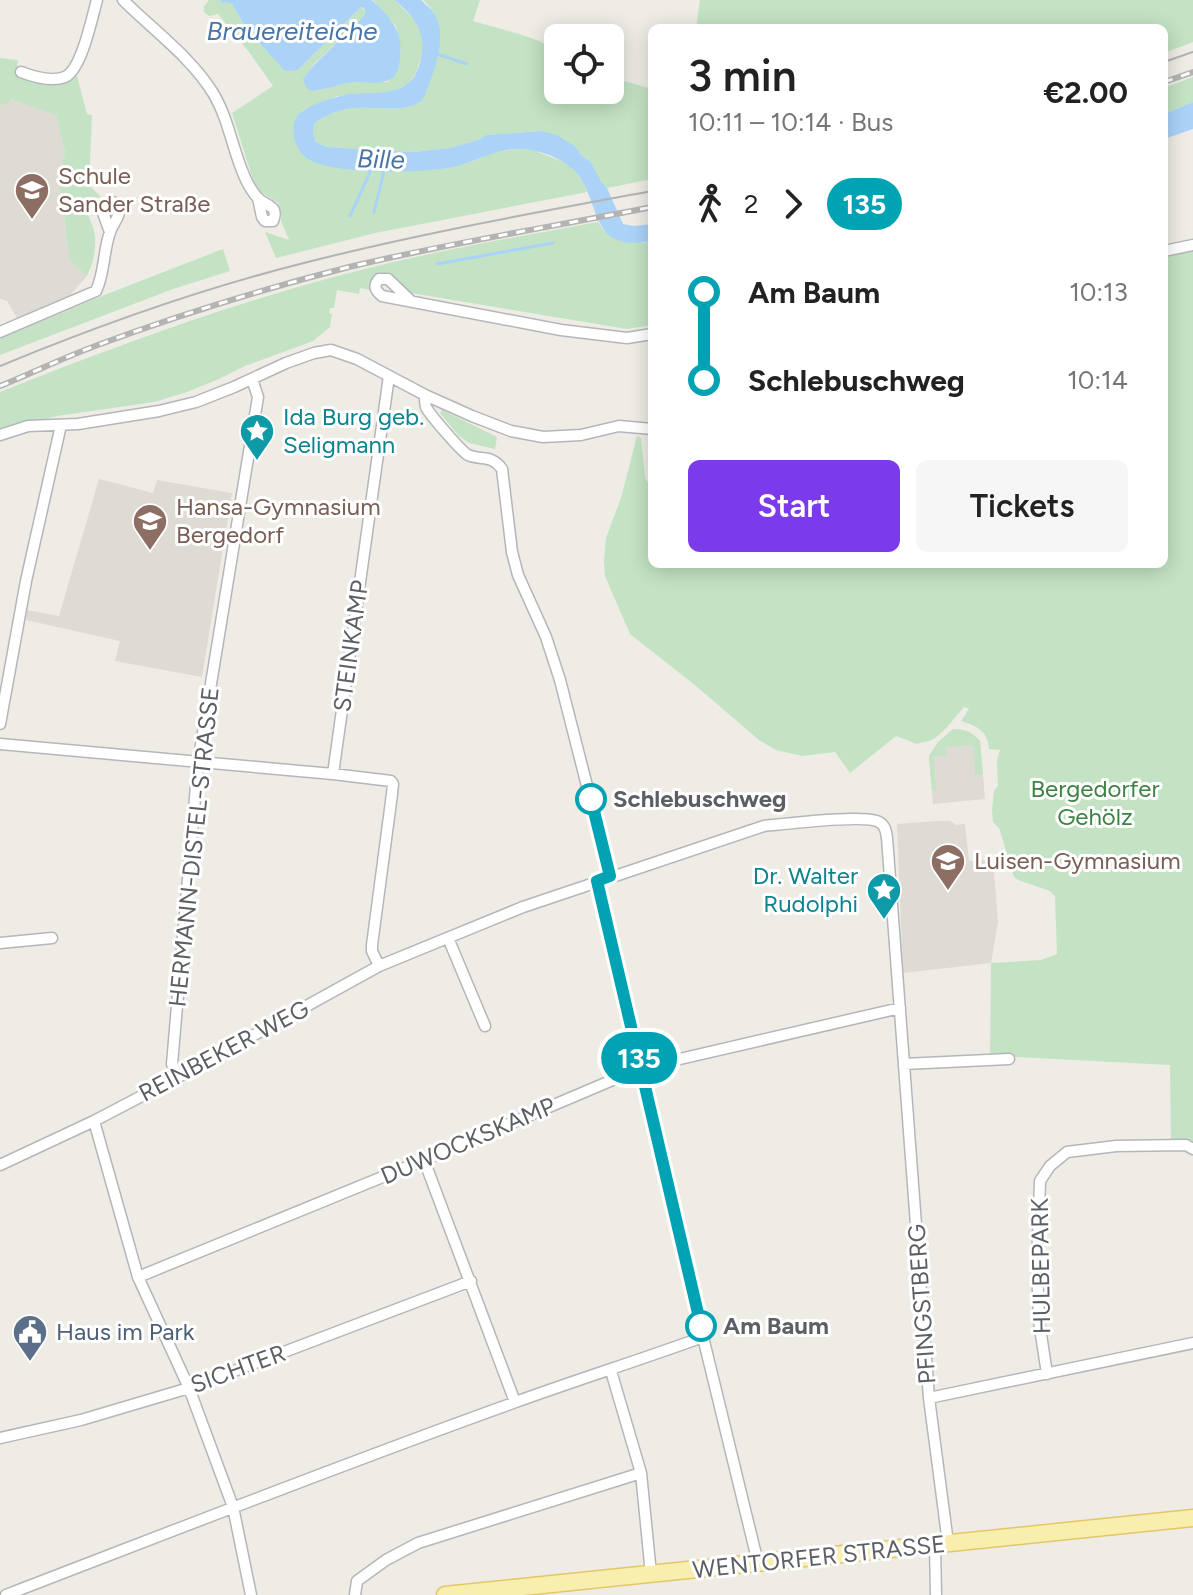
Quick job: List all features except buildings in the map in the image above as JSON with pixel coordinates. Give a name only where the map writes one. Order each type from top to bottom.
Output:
[{"type":"main road","name":"WENTORFER STRASSE","points":[[445,1595],[512,1592],[651,1574],[1193,1518]]},
{"type":"street","points":[[21,72],[62,78],[73,71],[97,0]]},
{"type":"street","points":[[123,0],[189,63],[213,93],[226,120],[248,184],[258,198]]},
{"type":"street","points":[[0,332],[96,291],[102,278],[110,232]]},
{"type":"street","points":[[1168,250],[1193,245]]},
{"type":"street","points":[[375,288],[382,296],[561,330],[627,338],[648,335]]},
{"type":"street","points":[[0,435],[28,426],[78,424],[196,402],[286,363],[331,350],[344,353],[425,395],[511,431],[543,437],[581,435],[619,426],[648,429]]},
{"type":"street","name":"STEINKAMP","points":[[333,774],[389,376]]},
{"type":"street","name":"HERMANN-DISTEL-STRASSE","points":[[178,1077],[172,1064],[198,763],[258,397],[252,379]]},
{"type":"street","points":[[425,395],[427,409],[462,450],[470,456],[497,462],[502,469],[512,552],[518,575],[546,637],[560,680],[610,876]]},
{"type":"street","points":[[0,724],[26,581],[61,425]]},
{"type":"street","points":[[0,744],[389,780],[393,784],[392,794],[372,945],[379,966]]},
{"type":"street","name":"REINBEKER WEG","points":[[0,1165],[178,1077],[379,966],[523,907],[764,826],[871,820]]},
{"type":"street","name":"PFINGSTBERG","points":[[871,820],[881,823],[886,830],[942,1544],[936,1595]]},
{"type":"street","points":[[597,881],[758,1563]]},
{"type":"street","points":[[0,943],[52,938]]},
{"type":"street","points":[[448,938],[485,1026]]},
{"type":"street","name":"DUWOCKSKAMP","points":[[138,1277],[641,1068],[900,1008]]},
{"type":"street","points":[[904,1064],[1009,1059]]},
{"type":"street","points":[[94,1121],[138,1277],[189,1388],[233,1507],[251,1595]]},
{"type":"street","name":"HULBEPARK","points":[[1047,1374],[1039,1321],[1037,1265],[1040,1181],[1045,1172],[1067,1152],[1116,1146],[1186,1145],[1193,1149]]},
{"type":"street","points":[[424,1160],[515,1402]]},
{"type":"street","name":"SICHTER","points":[[0,1438],[81,1420],[189,1388],[471,1281]]},
{"type":"street","points":[[6,1595],[515,1402],[703,1337]]},
{"type":"street","points":[[929,1398],[1193,1343]]},
{"type":"street","points":[[611,1371],[641,1473],[651,1574]]},
{"type":"street","points":[[355,1595],[357,1581],[386,1560],[418,1543],[641,1473]]},
{"type":"shaded area","name":"Schule Sander Straße","points":[[11,99],[56,114],[65,152],[59,181],[70,261],[87,276],[70,295],[17,318],[7,301],[0,299],[0,104],[8,105]]},
{"type":"shaded area","name":"Hansa-Gymnasium Bergedorf","points":[[99,479],[153,493],[157,480],[232,493],[202,677],[115,661],[120,641],[26,620],[27,610],[59,616]]},
{"type":"shaded area","name":"Luisen-Gymnasium","points":[[980,741],[985,799],[933,804],[929,756],[944,745]]},
{"type":"shaded area","name":"Luisen-Gymnasium","points":[[937,821],[965,824],[969,861],[993,859],[998,922],[991,963],[903,973],[897,824]]},
{"type":"green space","points":[[209,0],[232,4],[259,43],[298,70],[361,7],[367,12],[313,65],[304,79],[306,86],[318,91],[349,82],[387,82],[397,73],[401,52],[396,26],[373,0],[394,0],[415,20],[423,41],[421,58],[416,73],[407,85],[381,94],[337,96],[303,110],[293,129],[348,170],[448,168],[491,153],[533,150],[566,163],[584,183],[587,192],[375,233],[276,258],[265,232],[289,240],[281,221],[281,212],[278,203],[261,192],[254,183],[232,113],[273,86],[218,14],[209,16],[204,12]]},
{"type":"green space","points":[[423,0],[480,0],[473,21],[544,43],[544,104],[624,104],[624,81],[648,88],[648,180],[607,188],[590,161],[576,147],[541,131],[486,135],[450,148],[413,152],[327,147],[316,142],[314,124],[333,113],[355,108],[408,107],[423,100],[439,48],[438,22]]},
{"type":"green space","points":[[700,0],[1193,0],[1193,42],[1168,51],[1168,24],[697,24]]},
{"type":"green space","points":[[0,58],[18,60],[16,74],[38,81],[62,81],[77,76],[87,114],[92,115],[89,185],[101,197],[88,199],[95,242],[87,276],[70,261],[59,181],[65,152],[56,115],[11,99],[8,105],[0,104]]},
{"type":"green space","points":[[1193,77],[1193,102],[1168,112],[1168,86]]},
{"type":"green space","points":[[598,222],[604,231],[648,242],[648,326],[627,329],[411,293],[390,274],[382,274],[374,279],[370,290],[360,288],[359,294],[337,290],[334,308],[330,308],[329,313],[332,314],[330,327],[313,341],[187,392],[154,402],[57,416],[0,430],[0,392],[87,358],[263,297],[383,264]]},
{"type":"green space","points":[[223,249],[230,271],[173,289],[0,355],[0,339]]},
{"type":"green space","name":"Bergedorfer Gehölz","points":[[1193,252],[1193,1141],[1171,1140],[1170,1065],[1015,1057],[990,1060],[991,963],[1041,960],[1057,954],[1055,896],[1050,891],[1014,877],[999,828],[993,822],[1000,750],[989,749],[981,730],[961,721],[969,709],[964,707],[943,731],[929,741],[917,744],[896,736],[850,773],[835,752],[802,756],[776,750],[759,740],[630,634],[605,576],[604,561],[606,538],[621,498],[637,436],[641,438],[648,483],[648,568],[1168,568],[1168,256]]},
{"type":"green space","points":[[442,410],[497,437],[495,449],[469,443],[458,435],[440,413]]},
{"type":"green space","points":[[953,729],[975,735],[980,741],[983,774],[975,775],[973,745],[946,747],[946,755],[933,756],[936,790],[932,791],[929,756],[938,742]]},
{"type":"water","name":"Brauereiteiche","points":[[221,0],[372,0],[398,33],[401,49],[398,71],[384,82],[351,82],[310,90],[303,79],[363,17],[366,12],[364,8],[361,7],[298,70],[285,71],[246,28],[232,4],[221,4]]},
{"type":"water","name":"Bille","points":[[394,0],[421,0],[434,13],[439,24],[439,50],[423,100],[408,107],[355,108],[333,113],[314,124],[316,142],[327,147],[413,152],[450,148],[486,135],[541,131],[557,135],[590,161],[607,188],[623,224],[648,224],[648,241],[634,243],[611,237],[599,221],[579,176],[565,163],[536,151],[508,150],[448,168],[398,172],[339,168],[304,156],[296,143],[293,129],[296,118],[305,109],[344,95],[398,89],[414,77],[419,66],[422,42],[419,28]]},
{"type":"water","points":[[1193,102],[1193,129],[1168,138],[1168,112]]},
{"type":"waterway","points":[[437,54],[467,64]]},
{"type":"waterway","name":"Bille","points":[[350,216],[371,170]]},
{"type":"waterway","name":"Bille","points":[[374,212],[384,171]]},
{"type":"waterway","points":[[437,264],[553,243]]},
{"type":"tram line","points":[[1168,61],[1193,52]]},
{"type":"tram line","points":[[0,366],[148,310],[262,274],[431,234],[648,192]]},
{"type":"railway","points":[[1168,81],[1193,72]]},
{"type":"railway","points":[[0,386],[126,335],[317,275],[424,250],[648,208]]},
{"type":"bus line","name":"135","points":[[591,799],[610,876],[597,881],[701,1326]]},
{"type":"place","name":"Schule Sander Straße","points":[[32,221]]},
{"type":"place","name":"Ida Burg geb. Seligmann","points":[[257,462]]},
{"type":"place","name":"Hansa-Gymnasium Bergedorf","points":[[150,552]]},
{"type":"place","name":"Schlebuschweg","points":[[591,799]]},
{"type":"place","name":"Luisen-Gymnasium","points":[[948,892]]},
{"type":"place","name":"Dr. Walter Rudolphi","points":[[884,921]]},
{"type":"place","name":"Am Baum","points":[[701,1326]]},
{"type":"place","name":"Haus im Park","points":[[30,1363]]}]
